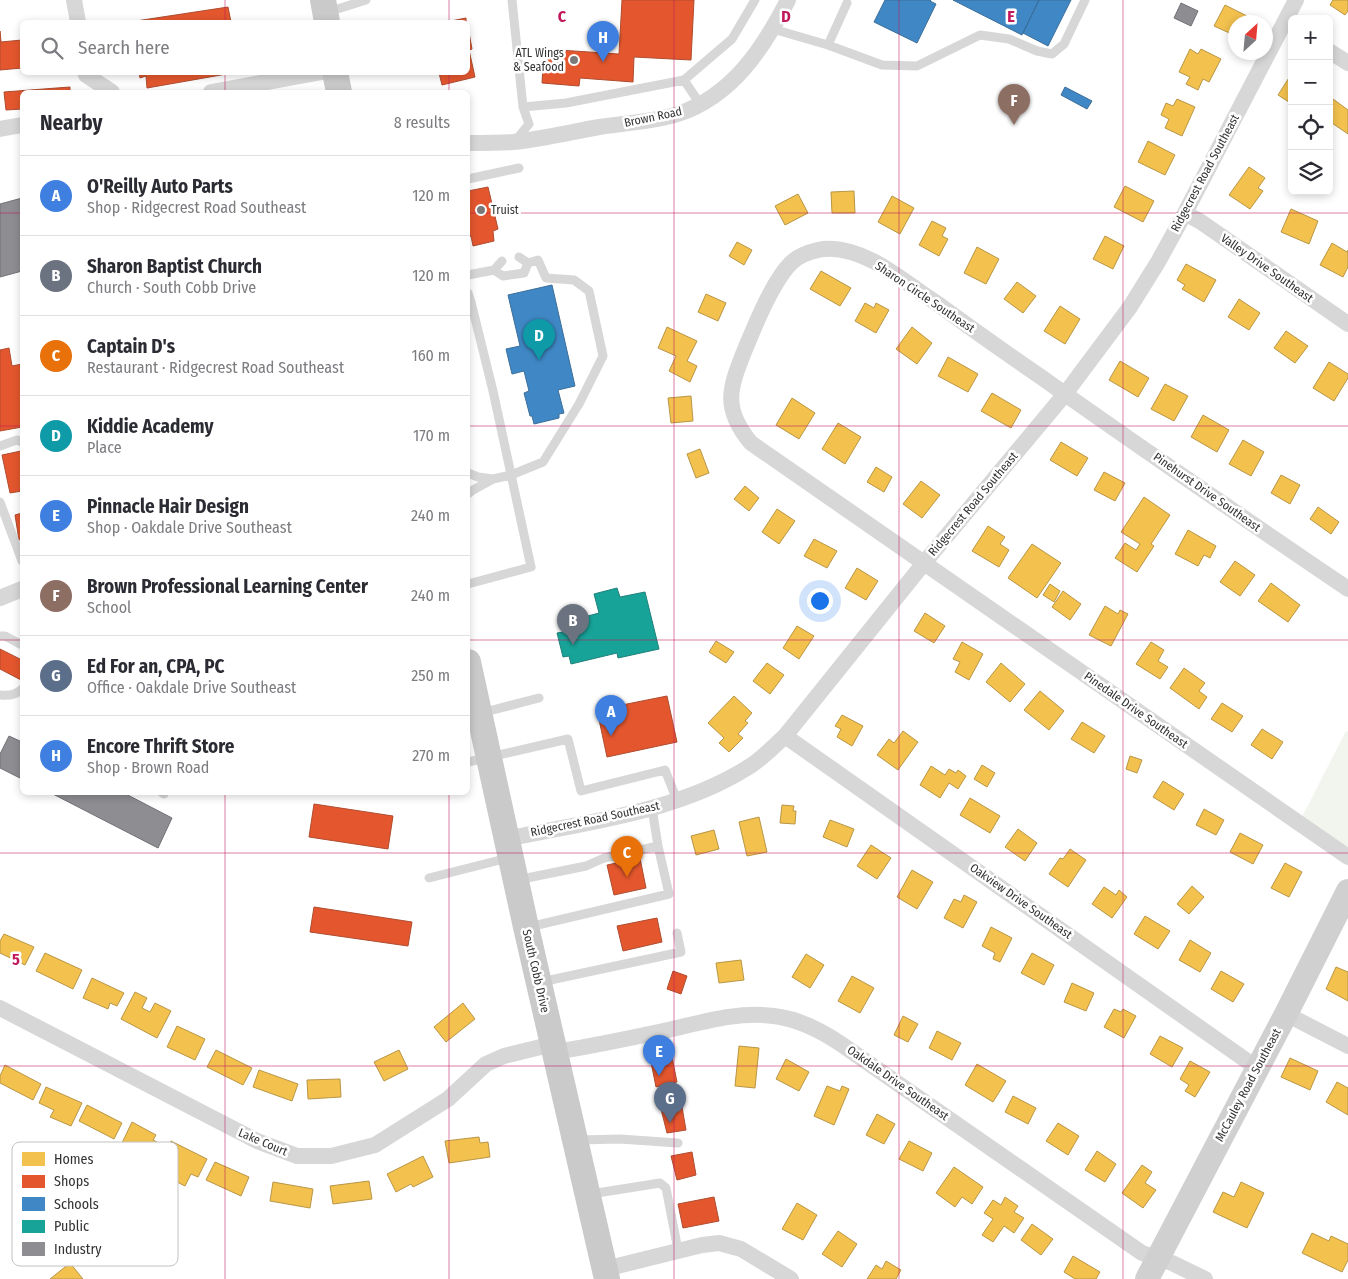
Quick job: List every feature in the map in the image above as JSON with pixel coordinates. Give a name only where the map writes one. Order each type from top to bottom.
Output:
[{"type":"main road","points":[[336,75],[339,90]]},
{"type":"main road","name":"South Cobb Drive","points":[[470,676],[479,713],[478,760],[511,859],[606,1274]]},
{"type":"street","points":[[74,0],[78,20]]},
{"type":"street","name":"Brown Road","points":[[470,144],[514,142],[642,122],[678,114],[700,104],[721,91],[750,64],[773,29],[788,0]]},
{"type":"street","name":"Ridgecrest Road Southeast","points":[[1292,15],[1296,0]]},
{"type":"street","name":"Ridgecrest Road Southeast","points":[[511,859],[707,789],[749,767],[768,753],[785,736],[924,563],[1065,394],[1130,307],[1158,262],[1288,26]]},
{"type":"street","points":[[1333,54],[1348,63]]},
{"type":"street","points":[[86,75],[109,90]]},
{"type":"street","points":[[222,90],[305,75]]},
{"type":"street","points":[[0,129],[20,125]]},
{"type":"street","name":"Valley Drive Southeast","points":[[1185,213],[1201,222],[1348,324]]},
{"type":"street","name":"Sharon Circle Southeast","points":[[924,563],[762,452],[751,443],[736,423],[733,416],[731,398],[737,372],[761,315],[783,273],[800,256],[818,250],[830,249],[859,254],[894,274],[1065,394]]},
{"type":"street","name":"Pinehurst Drive Southeast","points":[[1065,394],[1348,589]]},
{"type":"street","name":"Pinedale Drive Southeast","points":[[924,563],[1348,857]]},
{"type":"street","points":[[0,598],[20,591]]},
{"type":"street","name":"Oakview Drive Southeast","points":[[785,736],[1257,1068]]},
{"type":"street","name":"McCauley Road Southeast","points":[[1147,1279],[1286,1014],[1348,890]]},
{"type":"street","name":"Lake Court","points":[[0,1008],[257,1141],[297,1156],[331,1156],[375,1145],[448,1099],[486,1064],[504,1056],[554,1048]]},
{"type":"street","points":[[1286,1014],[1348,1046]]},
{"type":"street","name":"Oakdale Drive Southeast","points":[[554,1048],[600,1045],[740,1015],[774,1015],[810,1025],[841,1044],[1142,1253],[1172,1263],[1205,1279]]},
{"type":"street","points":[[606,1274],[678,1250],[702,1244],[719,1243],[741,1249],[771,1273],[791,1279]]},
{"type":"lane","points":[[325,12],[366,0]]},
{"type":"lane","points":[[512,0],[523,106],[529,124],[514,142]]},
{"type":"lane","points":[[523,106],[566,103],[684,80],[732,39],[755,0]]},
{"type":"lane","points":[[773,29],[828,45],[882,65],[917,66],[980,35],[1009,39],[1037,51],[1052,54],[1064,44],[1085,0]]},
{"type":"lane","points":[[828,45],[846,3]]},
{"type":"lane","points":[[684,80],[700,104]]},
{"type":"lane","points":[[470,179],[519,168]]},
{"type":"lane","points":[[519,257],[528,263]]},
{"type":"lane","points":[[470,492],[493,479],[511,475],[543,462],[579,404],[603,356],[589,291],[574,280],[546,278],[538,260],[528,263]]},
{"type":"lane","points":[[470,275],[494,270],[502,261]]},
{"type":"lane","points":[[494,270],[503,276],[524,273],[528,263]]},
{"type":"lane","points":[[470,303],[531,567],[470,583]]},
{"type":"lane","points":[[0,446],[17,440],[20,441]]},
{"type":"lane","points":[[470,474],[493,479]]},
{"type":"lane","points":[[0,502],[20,556]]},
{"type":"lane","points":[[0,636],[5,636],[20,644]]},
{"type":"lane","points":[[0,695],[7,696],[20,691]]},
{"type":"lane","points":[[479,713],[539,698]]},
{"type":"lane","points":[[478,760],[568,739],[581,791],[665,770],[677,800]]},
{"type":"lane","points":[[526,927],[669,894],[652,808]]},
{"type":"lane","points":[[429,878],[511,859],[586,866],[604,858],[658,846]]},
{"type":"lane","points":[[539,982],[681,952],[677,933]]},
{"type":"lane","points":[[576,1140],[620,1138],[678,1143]]},
{"type":"lane","points":[[588,1194],[660,1183],[666,1188],[678,1250]]},
{"type":"shaded area","points":[[1346,731],[1348,732],[1348,849],[1302,817]]},
{"type":"building: Homes","points":[[1333,0],[1348,0],[1348,11],[1345,15],[1330,5]]},
{"type":"building: Homes","points":[[1225,5],[1245,15],[1228,15],[1228,32],[1214,26]]},
{"type":"building: Homes","points":[[1190,49],[1198,54],[1201,49],[1221,59],[1209,82],[1203,79],[1198,90],[1186,84],[1190,77],[1179,72]]},
{"type":"building: Homes","points":[[1288,79],[1288,101],[1278,95]]},
{"type":"building: Homes","points":[[1177,99],[1195,107],[1182,136],[1165,128],[1169,119],[1161,115],[1166,103],[1173,106]]},
{"type":"building: Homes","points":[[1333,99],[1348,110],[1348,134],[1333,124]]},
{"type":"building: Homes","points":[[1148,141],[1175,155],[1165,175],[1138,162]]},
{"type":"building: Homes","points":[[1249,167],[1265,178],[1258,188],[1263,191],[1250,209],[1229,195]]},
{"type":"building: Homes","points":[[1125,186],[1154,201],[1143,222],[1114,207]]},
{"type":"building: Homes","points":[[854,191],[855,213],[832,213],[831,192]]},
{"type":"building: Homes","points":[[798,194],[808,213],[785,225],[775,206]]},
{"type":"building: Homes","points":[[892,196],[914,208],[900,234],[878,222]]},
{"type":"building: Homes","points":[[1291,209],[1318,221],[1309,244],[1281,232]]},
{"type":"building: Homes","points":[[932,221],[946,228],[942,236],[948,239],[939,256],[919,245]]},
{"type":"building: Homes","points":[[1105,236],[1124,246],[1113,269],[1093,259]]},
{"type":"building: Homes","points":[[737,242],[752,250],[744,265],[729,256]]},
{"type":"building: Homes","points":[[1332,243],[1347,252],[1348,250],[1348,267],[1343,277],[1320,265]]},
{"type":"building: Homes","points":[[977,247],[999,259],[986,284],[964,273]]},
{"type":"building: Homes","points":[[1186,264],[1216,280],[1204,302],[1182,289],[1185,285],[1177,280]]},
{"type":"building: Homes","points":[[821,271],[851,288],[840,306],[810,289]]},
{"type":"building: Homes","points":[[1017,282],[1036,296],[1023,313],[1004,299]]},
{"type":"building: Homes","points":[[706,294],[726,303],[718,321],[698,312]]},
{"type":"building: Homes","points":[[1239,299],[1260,313],[1249,330],[1228,317]]},
{"type":"building: Homes","points":[[865,303],[874,308],[876,303],[889,310],[876,333],[855,321]]},
{"type":"building: Homes","points":[[1060,306],[1080,319],[1065,344],[1044,331]]},
{"type":"building: Homes","points":[[667,327],[697,341],[687,361],[697,366],[690,382],[669,371],[676,356],[658,348]]},
{"type":"building: Homes","points":[[912,327],[932,343],[917,364],[896,349]]},
{"type":"building: Homes","points":[[1286,331],[1308,346],[1295,363],[1274,348]]},
{"type":"building: Homes","points":[[948,357],[978,374],[968,392],[938,376]]},
{"type":"building: Homes","points":[[1120,361],[1149,378],[1138,397],[1109,380]]},
{"type":"building: Homes","points":[[1329,362],[1348,374],[1348,378],[1334,401],[1313,388]]},
{"type":"building: Homes","points":[[1165,384],[1188,396],[1174,421],[1151,409]]},
{"type":"building: Homes","points":[[992,393],[1021,410],[1011,428],[981,411]]},
{"type":"building: Homes","points":[[691,396],[693,421],[671,423],[668,398]]},
{"type":"building: Homes","points":[[792,398],[815,413],[799,439],[776,425]]},
{"type":"building: Homes","points":[[1203,415],[1229,430],[1217,452],[1191,437]]},
{"type":"building: Homes","points":[[838,423],[861,437],[845,464],[822,449]]},
{"type":"building: Homes","points":[[1243,440],[1264,452],[1251,476],[1229,464]]},
{"type":"building: Homes","points":[[1061,442],[1088,458],[1077,476],[1050,460]]},
{"type":"building: Homes","points":[[700,449],[709,473],[696,478],[687,454]]},
{"type":"building: Homes","points":[[876,467],[892,477],[884,492],[867,482]]},
{"type":"building: Homes","points":[[1104,472],[1125,483],[1115,501],[1094,490]]},
{"type":"building: Homes","points":[[1281,475],[1300,485],[1290,504],[1271,493]]},
{"type":"building: Homes","points":[[921,481],[940,495],[922,518],[903,504]]},
{"type":"building: Homes","points":[[745,486],[759,498],[749,511],[734,499]]},
{"type":"building: Homes","points":[[1144,497],[1170,515],[1151,544],[1154,546],[1137,572],[1115,558],[1125,543],[1136,550],[1140,544],[1121,532]]},
{"type":"building: Homes","points":[[1318,507],[1339,522],[1331,534],[1310,519]]},
{"type":"building: Homes","points":[[777,509],[795,521],[779,544],[762,532]]},
{"type":"building: Homes","points":[[988,526],[1005,537],[1000,544],[1009,550],[999,567],[972,551]]},
{"type":"building: Homes","points":[[1188,530],[1216,546],[1210,558],[1204,555],[1198,566],[1175,554]]},
{"type":"building: Homes","points":[[814,539],[837,551],[827,568],[804,556]]},
{"type":"building: Homes","points":[[1032,544],[1061,563],[1037,598],[1008,578]]},
{"type":"building: Homes","points":[[1235,561],[1255,575],[1240,596],[1220,582]]},
{"type":"building: Homes","points":[[857,568],[878,581],[866,600],[845,588]]},
{"type":"building: Homes","points":[[1271,583],[1300,605],[1288,622],[1258,601]]},
{"type":"building: Homes","points":[[1050,584],[1060,591],[1054,602],[1043,595]]},
{"type":"building: Homes","points":[[1063,591],[1081,604],[1070,620],[1052,607]]},
{"type":"building: Homes","points":[[1105,606],[1118,614],[1120,610],[1128,614],[1111,646],[1089,635]]},
{"type":"building: Homes","points":[[925,613],[945,626],[934,643],[914,631]]},
{"type":"building: Homes","points":[[797,626],[814,636],[799,659],[783,648]]},
{"type":"building: Homes","points":[[716,641],[734,652],[726,663],[709,652]]},
{"type":"building: Homes","points":[[962,642],[983,654],[969,680],[955,672],[960,662],[953,659]]},
{"type":"building: Homes","points":[[1151,642],[1164,650],[1158,661],[1168,667],[1160,679],[1136,664]]},
{"type":"building: Homes","points":[[767,663],[784,675],[770,694],[753,681]]},
{"type":"building: Homes","points":[[1001,663],[1025,684],[1010,702],[986,682]]},
{"type":"building: Homes","points":[[1184,668],[1205,683],[1199,691],[1207,697],[1199,709],[1170,688]]},
{"type":"building: Homes","points":[[1040,691],[1064,711],[1049,730],[1024,710]]},
{"type":"building: Homes","points":[[734,696],[752,713],[745,721],[748,723],[738,734],[743,738],[729,752],[719,743],[724,738],[708,723]]},
{"type":"building: Homes","points":[[1222,703],[1243,716],[1232,732],[1211,719]]},
{"type":"building: Homes","points":[[842,715],[863,726],[852,746],[837,737],[841,729],[835,726]]},
{"type":"building: Homes","points":[[1082,722],[1105,736],[1094,753],[1071,739]]},
{"type":"building: Homes","points":[[1262,729],[1283,742],[1272,759],[1251,745]]},
{"type":"building: Homes","points":[[903,731],[918,742],[898,770],[877,755],[889,739],[894,743]]},
{"type":"building: Homes","points":[[1130,756],[1142,760],[1137,773],[1126,769]]},
{"type":"building: Homes","points":[[982,765],[995,773],[987,787],[974,779]]},
{"type":"building: Homes","points":[[931,766],[945,775],[949,769],[956,773],[958,770],[966,776],[958,789],[949,783],[940,798],[920,785]]},
{"type":"building: Homes","points":[[1163,781],[1184,794],[1174,810],[1153,797]]},
{"type":"building: Homes","points":[[970,798],[1000,816],[990,833],[960,815]]},
{"type":"building: Homes","points":[[782,805],[794,806],[793,811],[796,811],[795,824],[780,823]]},
{"type":"building: Homes","points":[[1204,809],[1224,820],[1216,835],[1196,825]]},
{"type":"building: Homes","points":[[759,817],[767,852],[747,856],[739,822]]},
{"type":"building: Homes","points":[[830,820],[854,829],[847,847],[823,837]]},
{"type":"building: Homes","points":[[1018,829],[1037,843],[1025,861],[1005,847]]},
{"type":"building: Homes","points":[[714,830],[719,849],[696,855],[691,836]]},
{"type":"building: Homes","points":[[1240,833],[1263,845],[1253,864],[1230,852]]},
{"type":"building: Homes","points":[[871,845],[891,858],[877,879],[857,866]]},
{"type":"building: Homes","points":[[1070,849],[1086,860],[1068,887],[1049,874],[1060,858],[1063,859]]},
{"type":"building: Homes","points":[[1285,863],[1302,872],[1289,897],[1271,888]]},
{"type":"building: Homes","points":[[912,870],[933,882],[917,909],[897,897]]},
{"type":"building: Homes","points":[[1192,886],[1204,897],[1189,914],[1177,904]]},
{"type":"building: Homes","points":[[1104,887],[1116,895],[1119,890],[1127,897],[1112,918],[1092,904]]},
{"type":"building: Homes","points":[[964,895],[977,902],[963,928],[944,918],[954,899],[961,902]]},
{"type":"building: Homes","points":[[1145,916],[1170,931],[1158,949],[1134,934]]},
{"type":"building: Homes","points":[[991,927],[1012,938],[1000,962],[993,959],[995,953],[982,946]]},
{"type":"building: Homes","points":[[4,934],[34,947],[25,965],[0,953],[0,941]]},
{"type":"building: Homes","points":[[1190,940],[1211,953],[1200,972],[1179,960]]},
{"type":"building: Homes","points":[[45,953],[82,970],[73,989],[36,971]]},
{"type":"building: Homes","points":[[1032,953],[1054,965],[1044,985],[1021,973]]},
{"type":"building: Homes","points":[[806,954],[824,965],[810,988],[792,977]]},
{"type":"building: Homes","points":[[741,960],[744,980],[719,983],[716,963]]},
{"type":"building: Homes","points":[[1336,967],[1348,972],[1348,1001],[1326,989]]},
{"type":"building: Homes","points":[[1221,971],[1244,984],[1233,1002],[1211,989]]},
{"type":"building: Homes","points":[[852,976],[874,988],[860,1013],[838,1001]]},
{"type":"building: Homes","points":[[92,978],[124,993],[117,1006],[110,1003],[108,1009],[83,998]]},
{"type":"building: Homes","points":[[1072,983],[1094,993],[1086,1011],[1064,1002]]},
{"type":"building: Homes","points":[[135,992],[147,998],[142,1008],[150,1012],[155,1003],[171,1011],[157,1038],[121,1019]]},
{"type":"building: Homes","points":[[463,1003],[475,1019],[446,1042],[434,1027]]},
{"type":"building: Homes","points":[[1114,1009],[1121,1012],[1123,1009],[1136,1016],[1124,1038],[1104,1027]]},
{"type":"building: Homes","points":[[903,1016],[918,1024],[908,1042],[894,1035]]},
{"type":"building: Homes","points":[[177,1026],[205,1039],[195,1060],[167,1047]]},
{"type":"building: Homes","points":[[937,1031],[961,1043],[952,1060],[929,1048]]},
{"type":"building: Homes","points":[[1160,1036],[1183,1048],[1172,1067],[1150,1054]]},
{"type":"building: Homes","points":[[739,1046],[759,1048],[755,1088],[735,1086]]},
{"type":"building: Homes","points":[[216,1050],[252,1068],[243,1085],[207,1067]]},
{"type":"building: Homes","points":[[399,1050],[408,1069],[384,1081],[374,1062]]},
{"type":"building: Homes","points":[[1290,1058],[1318,1071],[1310,1090],[1281,1077]]},
{"type":"building: Homes","points":[[786,1059],[809,1072],[799,1091],[776,1079]]},
{"type":"building: Homes","points":[[1190,1061],[1210,1072],[1195,1097],[1185,1091],[1189,1085],[1180,1079]]},
{"type":"building: Homes","points":[[977,1064],[1006,1081],[993,1102],[965,1085]]},
{"type":"building: Homes","points":[[5,1065],[41,1084],[33,1100],[0,1083],[0,1076]]},
{"type":"building: Homes","points":[[259,1070],[298,1084],[292,1101],[253,1087]]},
{"type":"building: Homes","points":[[340,1079],[341,1097],[308,1099],[307,1080]]},
{"type":"building: Homes","points":[[1337,1082],[1348,1088],[1348,1115],[1326,1102]]},
{"type":"building: Homes","points":[[827,1086],[840,1091],[842,1086],[849,1089],[834,1125],[814,1116]]},
{"type":"building: Homes","points":[[46,1087],[82,1103],[71,1126],[50,1117],[54,1110],[39,1103]]},
{"type":"building: Homes","points":[[1013,1096],[1036,1108],[1028,1124],[1005,1112]]},
{"type":"building: Homes","points":[[87,1105],[122,1123],[114,1139],[79,1121]]},
{"type":"building: Homes","points":[[877,1114],[895,1124],[884,1144],[866,1135]]},
{"type":"building: Homes","points":[[132,1122],[156,1135],[153,1140],[157,1142],[122,1142]]},
{"type":"building: Homes","points":[[1058,1123],[1079,1136],[1068,1155],[1046,1141]]},
{"type":"building: Homes","points":[[479,1137],[480,1143],[488,1142],[490,1157],[449,1163],[445,1141]]},
{"type":"building: Homes","points":[[909,1141],[932,1153],[923,1171],[899,1159]]},
{"type":"building: Homes","points":[[178,1144],[207,1159],[198,1177],[191,1174],[185,1186],[178,1182]]},
{"type":"building: Homes","points":[[1097,1151],[1116,1164],[1105,1182],[1085,1170]]},
{"type":"building: Homes","points":[[423,1156],[433,1177],[413,1187],[411,1184],[396,1192],[387,1174]]},
{"type":"building: Homes","points":[[215,1162],[249,1177],[241,1196],[206,1180]]},
{"type":"building: Homes","points":[[1142,1165],[1152,1172],[1145,1183],[1156,1190],[1143,1208],[1122,1193]]},
{"type":"building: Homes","points":[[954,1167],[983,1187],[972,1204],[962,1197],[955,1207],[936,1193]]},
{"type":"building: Homes","points":[[369,1181],[372,1199],[333,1204],[330,1186]]},
{"type":"building: Homes","points":[[273,1182],[313,1189],[310,1208],[270,1201]]},
{"type":"building: Homes","points":[[1241,1182],[1264,1193],[1247,1228],[1213,1212],[1223,1192],[1234,1197]]},
{"type":"building: Homes","points":[[1005,1197],[1018,1206],[1014,1212],[1024,1218],[1014,1233],[1004,1226],[993,1242],[982,1235],[993,1219],[984,1213],[993,1200],[1001,1205]]},
{"type":"building: Homes","points":[[797,1203],[817,1215],[803,1240],[782,1229]]},
{"type":"building: Homes","points":[[1032,1224],[1053,1239],[1041,1255],[1021,1240]]},
{"type":"building: Homes","points":[[838,1231],[857,1244],[842,1267],[822,1254]]},
{"type":"building: Homes","points":[[1312,1233],[1329,1241],[1331,1236],[1348,1244],[1348,1260],[1342,1272],[1302,1253]]},
{"type":"building: Homes","points":[[1073,1256],[1100,1272],[1096,1279],[1075,1279],[1064,1272]]},
{"type":"building: Homes","points":[[886,1261],[901,1270],[896,1279],[867,1279],[876,1265],[882,1269]]},
{"type":"building: Homes","points":[[66,1266],[72,1266],[83,1279],[50,1279]]},
{"type":"building: Shops","points":[[622,0],[694,0],[691,60],[634,57],[633,82],[580,78],[579,86],[542,83],[544,49],[619,54]]},
{"type":"building: Shops","points":[[228,7],[231,20],[143,20]]},
{"type":"building: Shops","points":[[0,31],[1,42],[20,40],[20,68],[0,70]]},
{"type":"building: Shops","points":[[470,54],[475,77],[442,85],[440,75],[470,75]]},
{"type":"building: Shops","points":[[140,75],[221,75],[147,88],[146,76],[140,78]]},
{"type":"building: Shops","points":[[70,87],[70,90],[30,90]]},
{"type":"building: Shops","points":[[20,91],[20,109],[6,110],[4,92]]},
{"type":"building: Shops","name":"Truist","points":[[488,187],[498,229],[493,231],[494,241],[473,246],[470,236],[470,191]]},
{"type":"building: Shops","points":[[9,348],[12,366],[20,364],[20,427],[0,431],[0,350]]},
{"type":"building: Shops","points":[[20,451],[20,491],[10,493],[2,455]]},
{"type":"building: Shops","points":[[20,514],[19,540],[15,515]]},
{"type":"building: Shops","points":[[0,649],[20,659],[20,679],[0,669]]},
{"type":"building: Shops","points":[[667,696],[677,742],[607,757],[597,710]]},
{"type":"building: Shops","points":[[314,804],[393,816],[388,849],[309,837]]},
{"type":"building: Shops","points":[[640,858],[646,888],[614,895],[607,865]]},
{"type":"building: Shops","points":[[314,907],[412,922],[408,946],[310,932]]},
{"type":"building: Shops","points":[[657,918],[662,942],[623,951],[617,926]]},
{"type":"building: Shops","points":[[673,971],[687,976],[681,994],[667,989]]},
{"type":"building: Shops","points":[[672,1057],[677,1082],[656,1087],[651,1062]]},
{"type":"building: Shops","points":[[682,1107],[686,1130],[667,1133],[661,1109]]},
{"type":"building: Shops","points":[[692,1152],[696,1175],[677,1180],[671,1156]]},
{"type":"building: Shops","points":[[714,1197],[719,1221],[683,1228],[678,1204]]},
{"type":"building: Schools","points":[[885,0],[931,0],[936,4],[917,43],[874,22]]},
{"type":"building: Schools","points":[[953,0],[1039,0],[1022,35]]},
{"type":"building: Schools","points":[[1039,0],[1071,0],[1048,46],[1023,33]]},
{"type":"building: Schools","points":[[1065,87],[1092,101],[1087,109],[1061,95]]},
{"type":"building: Schools","points":[[552,285],[575,386],[558,390],[564,413],[559,414],[559,418],[534,424],[524,393],[529,391],[524,371],[512,374],[506,349],[520,346],[508,295]]},
{"type":"building: Public","points":[[617,588],[620,597],[645,592],[659,649],[618,658],[617,653],[571,664],[569,656],[563,657],[557,633],[563,632],[562,623],[599,613],[594,594]]},
{"type":"building: Industry","points":[[1181,3],[1198,11],[1191,26],[1174,18]]},
{"type":"building: Industry","points":[[20,199],[20,272],[0,277],[0,204]]},
{"type":"building: Industry","points":[[9,736],[20,741],[20,778],[0,768],[0,754]]},
{"type":"building: Industry","points":[[55,795],[128,795],[172,818],[158,848]]},
{"type":"place","name":"ATL Wings & Seafood","points":[[574,60]]},
{"type":"place","name":"Encore Thrift Store","points":[[603,62]]},
{"type":"place","name":"Brown Professional Learning Center","points":[[1014,125]]},
{"type":"place","name":"Truist","points":[[481,210]]},
{"type":"place","name":"Kiddie Academy","points":[[539,360]]},
{"type":"place","name":"Sharon Baptist Church","points":[[573,645]]},
{"type":"place","name":"O'Reilly Auto Parts","points":[[611,736]]},
{"type":"place","name":"Captain D's","points":[[627,877]]},
{"type":"place","name":"Pinnacle Hair Design","points":[[659,1076]]},
{"type":"place","name":"Ed For an, CPA, PC","points":[[670,1123]]}]
